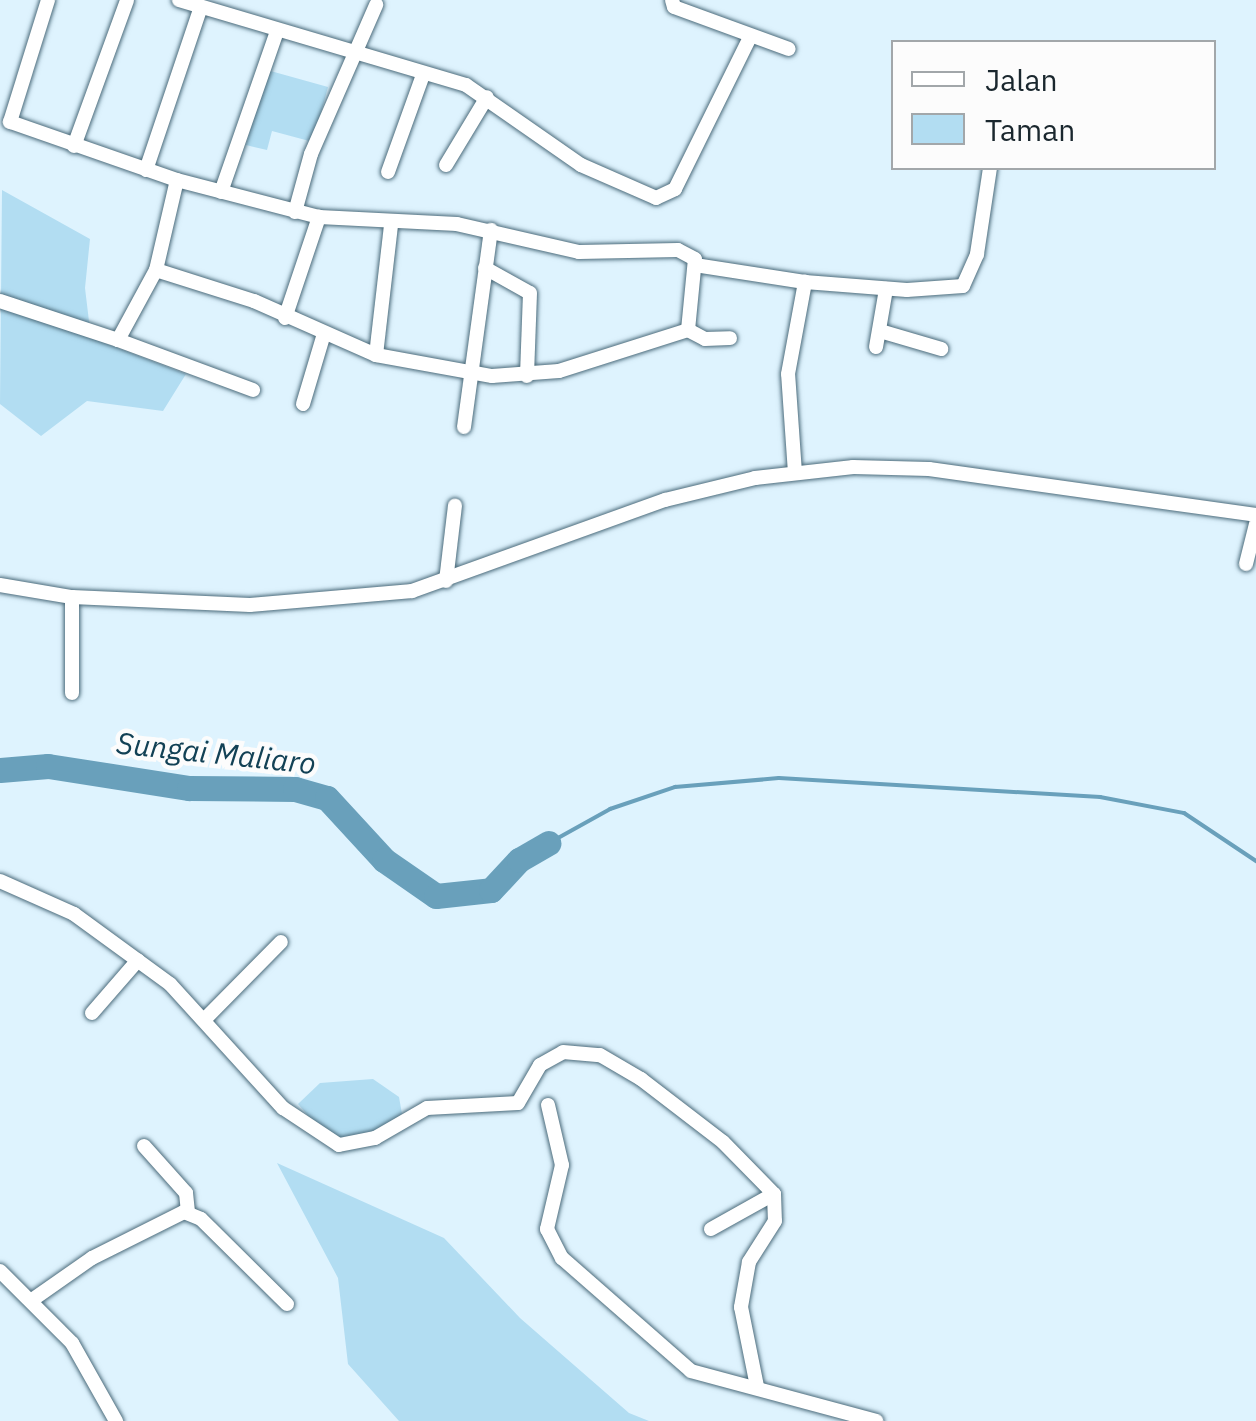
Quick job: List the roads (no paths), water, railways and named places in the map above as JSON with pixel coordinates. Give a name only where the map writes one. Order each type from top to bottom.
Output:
[{"type":"street","points":[[48,0],[8,119],[146,170],[319,218],[491,230],[579,252],[678,250],[696,264],[806,282],[886,289],[962,286],[977,254],[990,170]]},
{"type":"street","points":[[74,146],[127,0]]},
{"type":"street","points":[[179,0],[488,97],[581,165],[642,195],[669,194],[750,37]]},
{"type":"street","points":[[672,0],[674,7],[789,49]]},
{"type":"street","points":[[295,212],[351,56],[376,5]]},
{"type":"street","points":[[146,170],[202,7]]},
{"type":"street","points":[[221,192],[276,31]]},
{"type":"street","points":[[388,172],[423,75]]},
{"type":"street","points":[[446,165],[488,97]]},
{"type":"street","points":[[118,340],[156,270],[178,180]]},
{"type":"street","points":[[284,318],[319,218]]},
{"type":"street","points":[[376,355],[391,225]]},
{"type":"street","points":[[464,427],[491,230]]},
{"type":"street","points":[[688,330],[696,264]]},
{"type":"street","points":[[484,268],[530,293],[527,376]]},
{"type":"street","points":[[156,270],[376,355],[472,372],[527,376],[595,362],[688,330],[705,339],[730,338]]},
{"type":"street","points":[[795,473],[788,374],[806,282]]},
{"type":"street","points":[[876,347],[886,289]]},
{"type":"street","points":[[0,301],[253,390]]},
{"type":"street","points":[[880,331],[941,349]]},
{"type":"street","points":[[303,404],[323,336]]},
{"type":"street","points":[[0,585],[72,597],[313,603],[446,581],[666,500],[795,473],[929,469],[1256,516]]},
{"type":"street","points":[[446,581],[455,506]]},
{"type":"street","points":[[1246,564],[1256,524]]},
{"type":"street","points":[[72,597],[72,693]]},
{"type":"street","points":[[0,881],[74,914],[138,960],[205,1020],[283,1108],[339,1145],[376,1138],[427,1108],[518,1103],[540,1065],[563,1052],[600,1055],[723,1142],[774,1194],[775,1221],[749,1262],[741,1308],[757,1386]]},
{"type":"street","points":[[205,1020],[282,942]]},
{"type":"street","points":[[92,1013],[138,960]]},
{"type":"street","points":[[548,1105],[562,1165],[547,1229],[552,1247],[680,1364],[710,1379],[757,1386],[810,1408],[876,1421]]},
{"type":"street","points":[[144,1146],[186,1193],[188,1212],[288,1304]]},
{"type":"street","points":[[712,1229],[774,1194]]},
{"type":"street","points":[[32,1300],[92,1258],[188,1212]]},
{"type":"street","points":[[0,1272],[72,1342],[116,1421]]},
{"type":"waterway","name":"Sungai Maliaro","points":[[0,770],[48,766],[189,788],[295,789],[327,798],[384,860],[436,896],[491,890],[519,860],[549,843]]},
{"type":"waterway","points":[[549,843],[610,809],[675,787],[779,778],[1100,797],[1184,813],[1256,861]]}]
